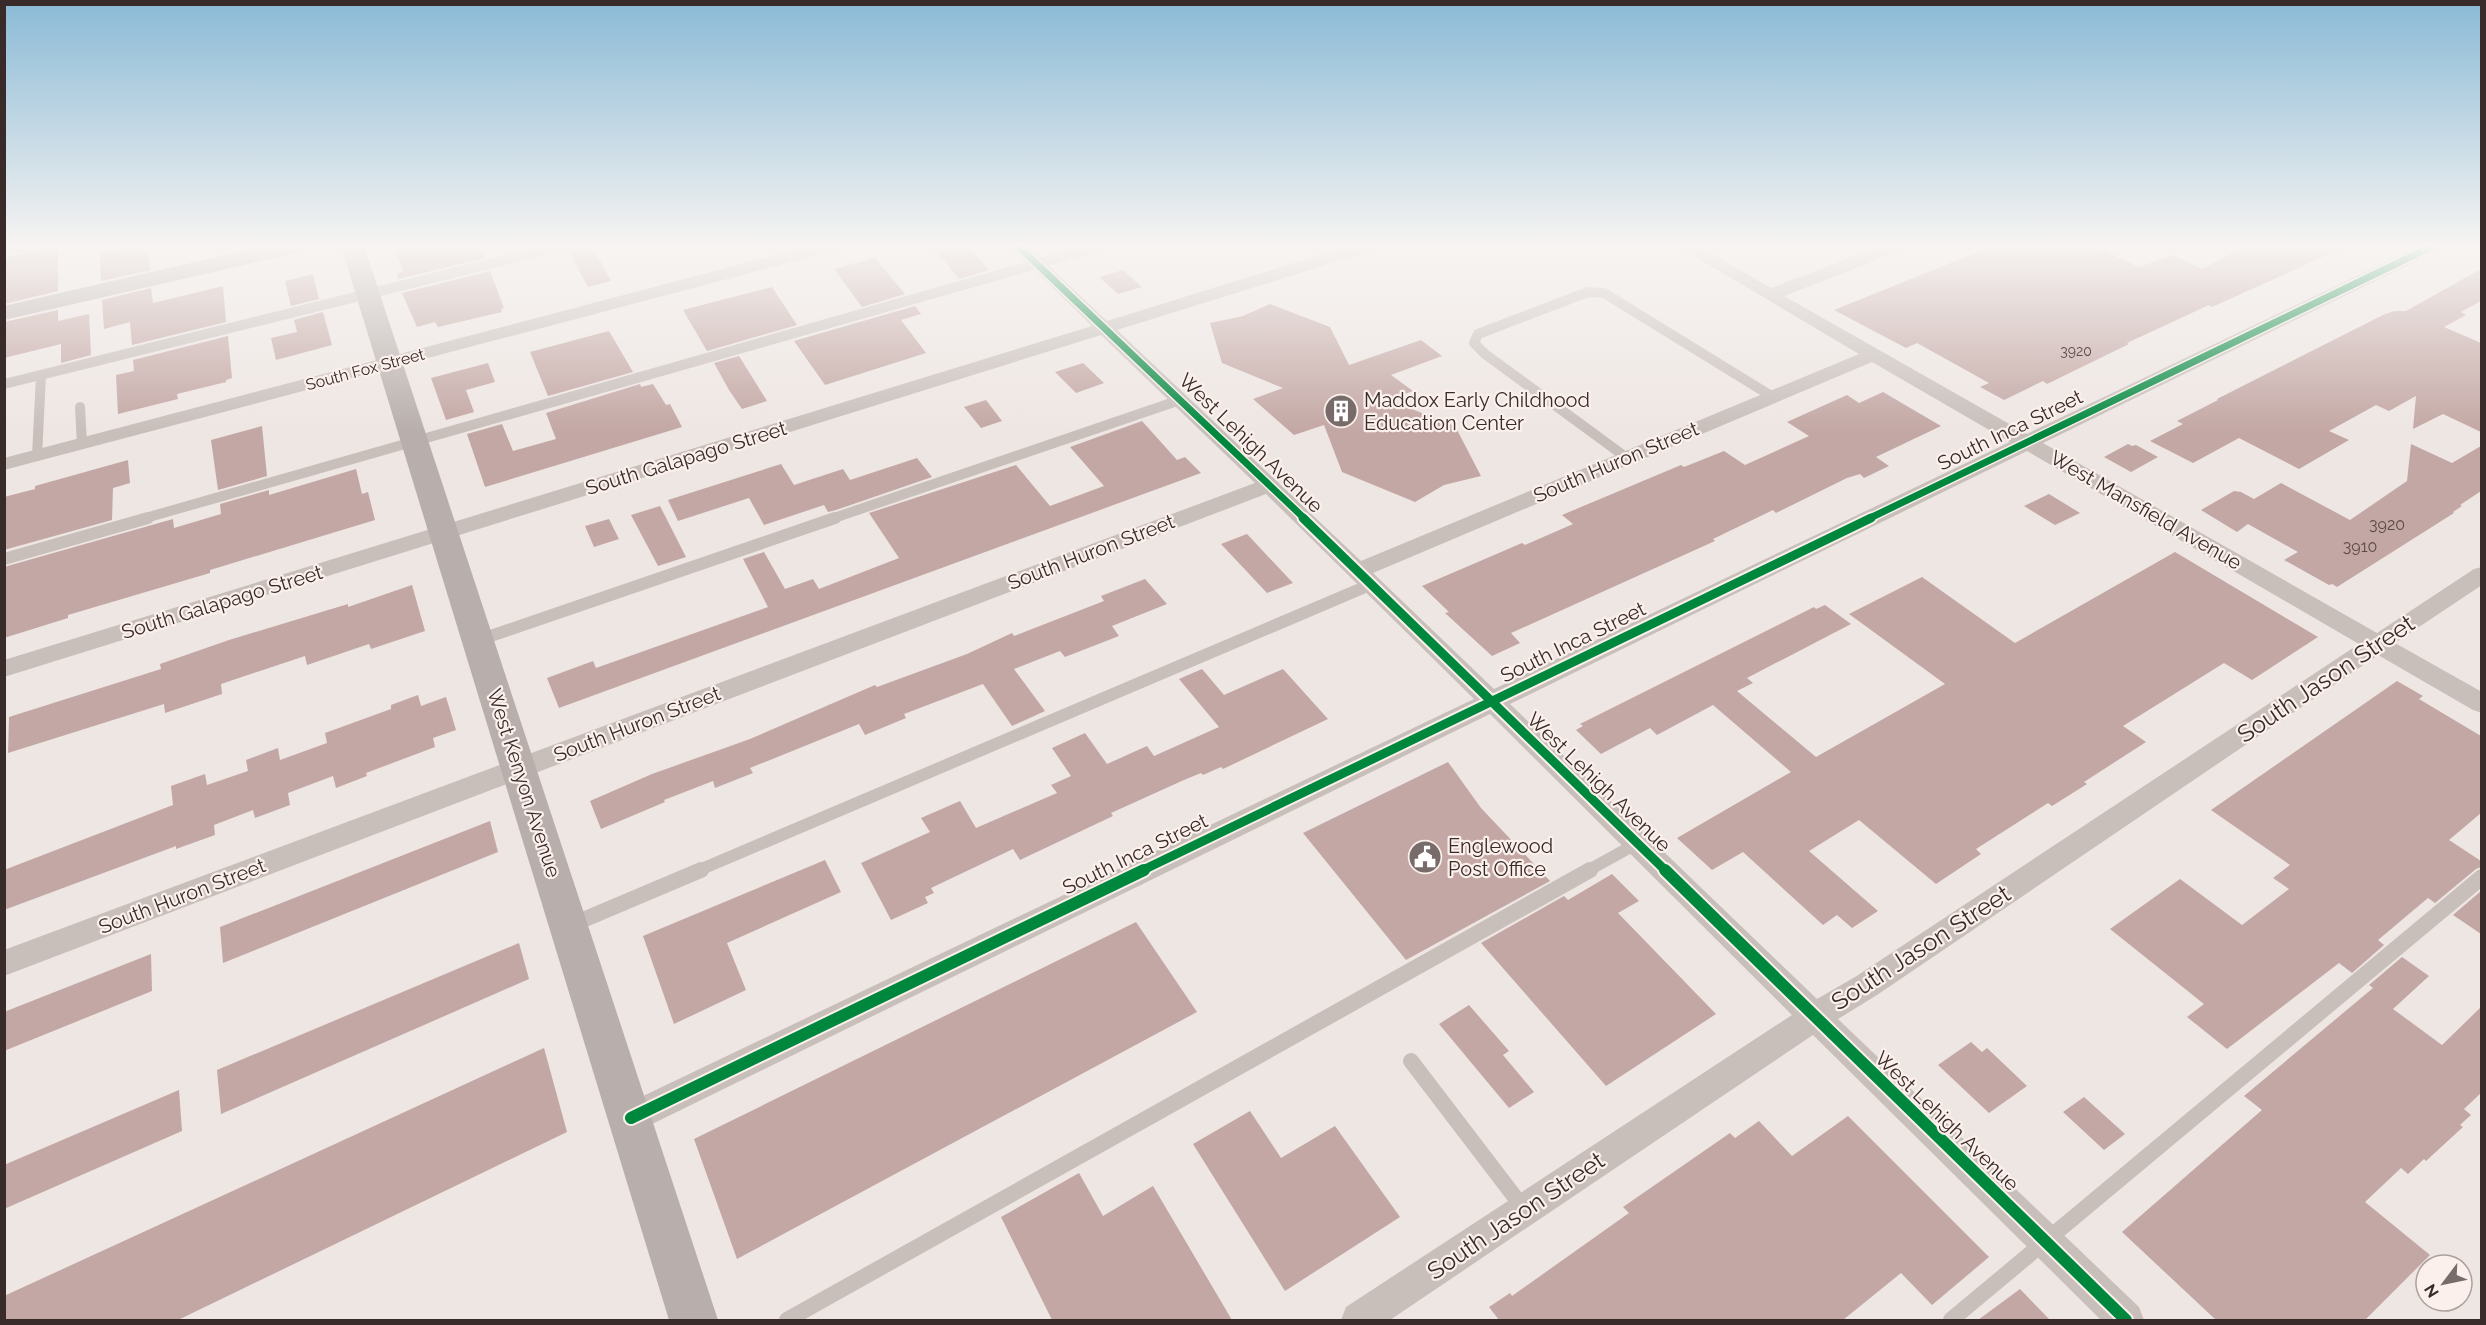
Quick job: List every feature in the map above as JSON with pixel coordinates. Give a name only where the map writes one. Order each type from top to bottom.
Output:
[{"type":"street","points":[[4,313],[27,308]]},
{"type":"street","name":"West Kenyon Avenue","points":[[371,308],[520,768],[694,1320]]},
{"type":"street","name":"South Fox Street","points":[[4,464],[597,308]]},
{"type":"street","name":"West Lehigh Avenue","points":[[1084,308],[1365,578],[1813,1018],[2126,1320]]},
{"type":"street","name":"South Galapago Street","points":[[4,669],[1170,308]]},
{"type":"street","name":"West Mansfield Avenue","points":[[1793,308],[2481,704]]},
{"type":"street","name":"South Inca Street","points":[[631,1118],[2305,308]]},
{"type":"street","name":"South Huron Street","points":[[1365,578],[1627,458],[1874,354]]},
{"type":"street","name":"South Huron Street","points":[[4,963],[1269,485]]},
{"type":"street","name":"South Jason Street","points":[[1359,1320],[1813,1018],[1876,980],[2481,574]]},
{"type":"lane","points":[[4,384],[311,308]]},
{"type":"lane","points":[[4,559],[883,308]]},
{"type":"lane","points":[[1547,308],[1478,334],[1474,338],[1474,343],[1485,354],[1627,458]]},
{"type":"lane","points":[[1629,308],[1773,397]]},
{"type":"lane","points":[[37,456],[41,375]]},
{"type":"lane","points":[[478,640],[1180,400]]},
{"type":"lane","points":[[80,407],[82,444]]},
{"type":"lane","points":[[570,925],[1365,578]]},
{"type":"lane","points":[[787,1320],[1636,844]]},
{"type":"lane","points":[[1951,1320],[2481,877]]},
{"type":"lane","points":[[1411,1061],[1525,1210]]},
{"type":"building","points":[[103,308],[225,308],[226,322],[132,345],[130,322],[104,329]]},
{"type":"building","points":[[409,308],[504,308],[501,309],[502,312],[438,327],[435,322],[417,327]]},
{"type":"building","points":[[691,308],[786,308],[797,325],[707,351],[683,310]]},
{"type":"building","points":[[909,308],[916,308],[921,314],[901,320],[926,353],[825,385],[794,341]]},
{"type":"building","name":"Maddox Early Childhood Education Center","points":[[1261,308],[1280,308],[1330,327],[1349,365],[1421,340],[1442,356],[1391,375],[1413,391],[1389,400],[1455,426],[1481,476],[1444,485],[1415,502],[1342,472],[1324,425],[1294,435],[1253,399],[1283,388],[1222,363],[1210,323],[1243,316]]},
{"type":"building","points":[[1839,308],[2203,308],[2047,384],[2043,381],[2004,400],[1980,387],[1989,383],[1917,343],[1906,348],[1834,310]]},
{"type":"building","points":[[2412,308],[2469,308],[2461,312],[2466,315],[2444,327],[2481,343],[2481,432],[2443,414],[2413,429],[2416,396],[2389,411],[2376,405],[2329,431],[2349,440],[2299,469],[2239,438],[2193,463],[2150,441],[2183,424],[2177,421],[2217,399],[2383,315],[2394,311],[2406,311]]},
{"type":"building","points":[[58,310],[58,321],[89,314],[91,355],[61,363],[61,344],[4,358],[4,322]]},
{"type":"building","points":[[323,312],[332,345],[276,360],[271,338],[297,332],[294,320]]},
{"type":"building","points":[[609,331],[633,372],[548,396],[530,352]]},
{"type":"building","points":[[228,336],[232,378],[226,382],[177,394],[178,399],[118,414],[116,375],[134,371],[133,360]]},
{"type":"building","points":[[739,356],[767,401],[742,409],[714,363]]},
{"type":"building","points":[[488,363],[495,382],[466,390],[474,412],[446,420],[431,378]]},
{"type":"building","points":[[1083,363],[1104,383],[1076,393],[1055,372]]},
{"type":"building","points":[[640,384],[641,387],[653,384],[666,405],[670,404],[682,427],[485,487],[467,434],[502,424],[513,451],[556,439],[546,413]]},
{"type":"building","points":[[1883,392],[1941,426],[1876,457],[1889,466],[1864,478],[1860,474],[1847,478],[1776,513],[1773,510],[1713,539],[1715,541],[1511,633],[1520,643],[1492,656],[1445,613],[1449,612],[1422,586],[1573,524],[1562,515],[1681,465],[1684,467],[1724,451],[1745,465],[1809,436],[1787,422],[1847,395],[1859,403]]},
{"type":"building","points":[[986,400],[1002,421],[981,428],[964,407]]},
{"type":"building","points":[[1142,421],[1177,460],[1185,457],[1201,473],[559,708],[547,678],[593,661],[596,668],[768,607],[743,559],[764,552],[785,589],[813,579],[819,589],[899,558],[869,513],[1016,465],[1050,506],[1104,486],[1070,447]]},
{"type":"building","points":[[262,426],[267,476],[218,490],[211,440]]},
{"type":"building","points":[[2128,444],[2136,445],[2158,457],[2131,472],[2104,457]]},
{"type":"building","points":[[2411,444],[2452,463],[2481,446],[2481,491],[2460,505],[2462,506],[2454,513],[2337,587],[2329,585],[2284,560],[2298,552],[2248,524],[2237,532],[2201,510],[2234,491],[2254,499],[2281,483],[2350,520],[2407,481]]},
{"type":"building","points":[[917,458],[932,477],[836,510],[828,512],[824,505],[764,525],[749,498],[678,521],[668,500],[781,464],[794,485],[843,469],[850,480]]},
{"type":"building","points":[[128,460],[130,483],[113,488],[112,520],[4,550],[4,497]]},
{"type":"building","points":[[356,469],[362,494],[368,492],[375,520],[210,570],[210,573],[68,615],[68,618],[4,638],[4,567],[173,519],[174,528],[221,514],[220,504],[269,490],[269,495]]},
{"type":"building","points":[[2049,494],[2080,513],[2055,525],[2024,506]]},
{"type":"building","points":[[660,506],[686,557],[658,566],[631,515]]},
{"type":"building","points":[[609,519],[619,539],[594,547],[585,526]]},
{"type":"building","points":[[1247,534],[1293,583],[1267,593],[1221,544]]},
{"type":"building","points":[[2175,552],[2318,637],[2252,680],[2224,663],[2123,726],[2146,742],[2084,782],[2087,784],[2052,806],[2048,803],[1976,849],[1981,854],[1936,884],[1859,820],[1809,851],[1878,911],[1852,928],[1837,915],[1823,925],[1743,852],[1712,870],[1677,838],[1791,772],[1713,705],[1657,735],[1650,728],[1601,754],[1576,730],[1583,726],[1580,724],[1814,607],[1816,609],[1825,605],[1851,624],[1747,678],[1753,683],[1737,691],[1816,757],[1945,684],[1849,614],[1922,577],[2015,643]]},
{"type":"building","points":[[1145,579],[1167,604],[1112,626],[1119,636],[1065,657],[1060,651],[1014,669],[1045,711],[1012,726],[983,684],[904,714],[906,718],[865,735],[859,724],[750,768],[753,773],[715,788],[713,781],[664,800],[665,802],[601,829],[590,801],[652,774],[750,739],[875,685],[877,687],[967,654],[1012,633],[1014,636],[1104,601],[1101,596]]},
{"type":"building","points":[[412,585],[425,631],[371,649],[369,644],[307,665],[305,656],[221,684],[222,694],[165,713],[164,704],[8,753],[9,717],[161,669],[160,664],[229,640],[348,604],[348,607]]},
{"type":"building","points":[[1202,669],[1224,695],[1283,669],[1328,719],[1223,769],[1221,767],[1203,775],[1201,773],[1111,813],[1113,816],[1020,860],[1013,849],[931,888],[934,893],[925,897],[928,903],[891,920],[861,863],[930,832],[921,818],[960,801],[976,828],[1057,793],[1051,785],[1071,776],[1052,748],[1085,733],[1107,764],[1147,746],[1154,756],[1219,727],[1179,679]]},
{"type":"building","points":[[2397,681],[2423,696],[2419,699],[2481,736],[2481,813],[2449,840],[2481,861],[2481,867],[2435,903],[2428,898],[2378,940],[2384,945],[2352,973],[2339,963],[2227,1049],[2187,1017],[2204,1004],[2110,929],[2180,879],[2242,925],[2289,889],[2273,878],[2290,865],[2211,810]]},
{"type":"building","points":[[418,695],[421,706],[446,697],[456,730],[433,738],[435,747],[366,773],[367,776],[336,788],[333,776],[288,793],[290,805],[255,818],[253,810],[214,825],[215,835],[176,849],[176,846],[4,910],[4,870],[173,805],[171,786],[205,774],[207,785],[248,771],[246,760],[278,748],[280,760],[327,743],[325,733],[391,709],[391,705]]},
{"type":"building","name":"Englewood Post Office","points":[[1448,762],[1481,808],[1550,881],[1406,960],[1303,833]]},
{"type":"building","points":[[490,821],[498,852],[223,963],[220,927]]},
{"type":"building","points":[[825,860],[841,892],[727,943],[746,990],[674,1024],[643,936]]},
{"type":"building","points":[[1612,874],[1639,901],[1618,913],[1716,1014],[1606,1086],[1481,943],[1564,896],[1568,900]]},
{"type":"building","points":[[2481,891],[2481,934],[2453,915]]},
{"type":"building","points":[[1136,922],[1197,1012],[737,1259],[694,1139]]},
{"type":"building","points":[[519,943],[529,979],[221,1114],[217,1070]]},
{"type":"building","points":[[151,954],[152,991],[4,1051],[4,1012]]},
{"type":"building","points":[[2402,957],[2429,976],[2393,1009],[2442,1045],[2481,1007],[2481,1093],[2464,1109],[2471,1115],[2460,1125],[2463,1127],[2426,1161],[2424,1159],[2408,1174],[2401,1168],[2365,1202],[2428,1253],[2414,1253],[2414,1271],[2365,1320],[2216,1320],[2122,1232],[2262,1110],[2244,1096],[2373,988],[2369,985]]},
{"type":"building","points":[[1469,1005],[1509,1051],[1503,1055],[1534,1092],[1509,1108],[1439,1024]]},
{"type":"building","points":[[1971,1042],[1982,1052],[1987,1048],[2027,1086],[1989,1113],[1938,1065]]},
{"type":"building","points":[[544,1048],[567,1132],[178,1320],[4,1320],[4,1296]]},
{"type":"building","points":[[179,1090],[182,1131],[4,1209],[4,1165]]},
{"type":"building","points":[[2084,1097],[2125,1134],[2104,1150],[2063,1112]]},
{"type":"building","points":[[1250,1111],[1281,1158],[1335,1126],[1400,1217],[1285,1291],[1193,1144]]},
{"type":"building","points":[[1848,1116],[1989,1257],[1932,1305],[1901,1273],[1843,1320],[1499,1320],[1489,1307],[1510,1293],[1512,1296],[1629,1213],[1623,1207],[1730,1133],[1735,1138],[1759,1121],[1792,1156]]},
{"type":"building","points":[[1079,1173],[1103,1216],[1153,1186],[1232,1320],[1052,1320],[1001,1217]]},
{"type":"building","points":[[2020,1289],[2050,1320],[1978,1320]]},
{"type":"cycle path","points":[[1083,308],[1436,647],[2126,1320]]},
{"type":"cycle path","points":[[631,1118],[2305,308]]},
{"type":"place","name":"Maddox Early Childhood Education Center","points":[[1341,411]]},
{"type":"place","name":"Englewood Post Office","points":[[1425,857]]}]
